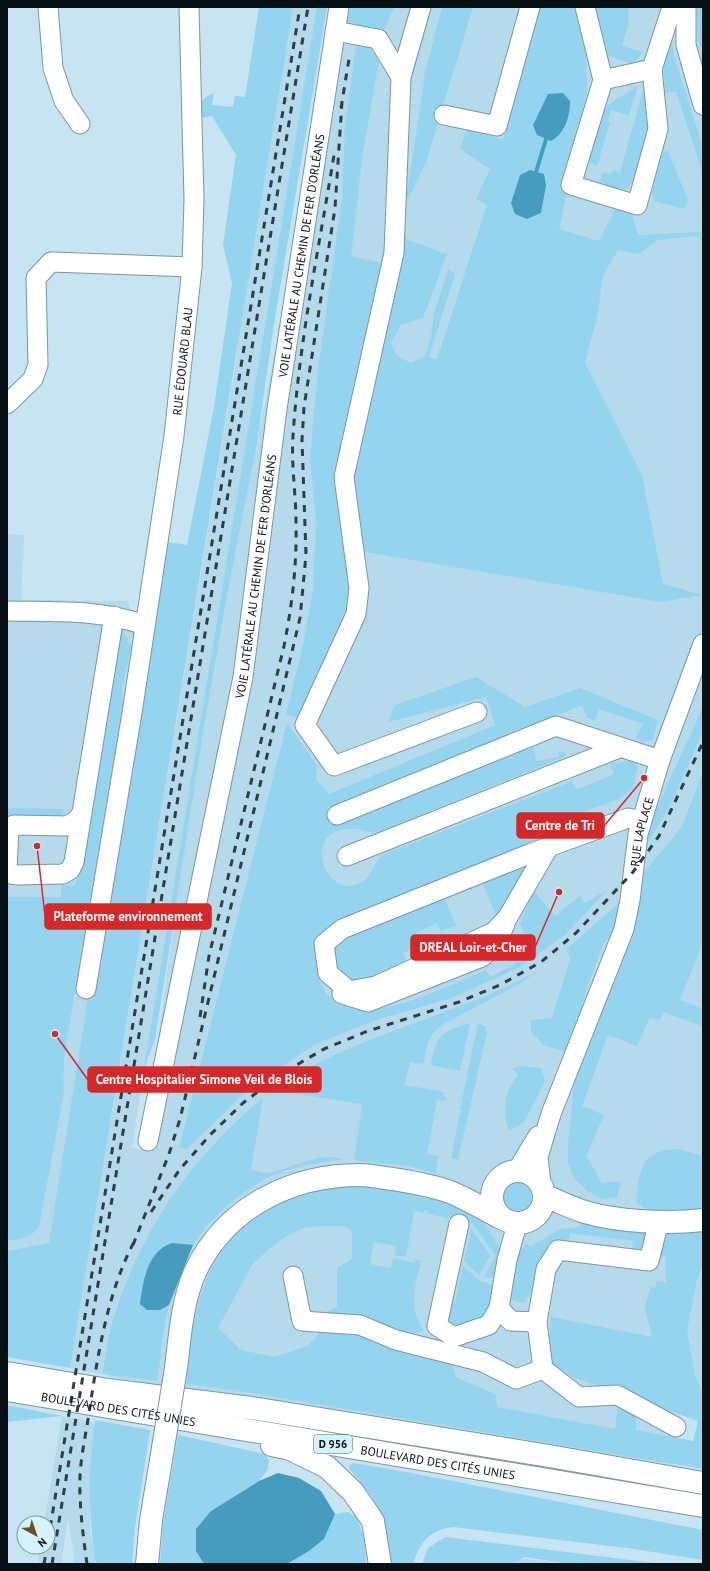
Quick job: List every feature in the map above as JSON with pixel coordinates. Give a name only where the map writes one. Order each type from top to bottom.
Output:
[{"type":"main road","points":[[517,1220],[492,1203],[492,1194],[495,1185],[500,1178],[508,1173],[517,1171],[531,1174],[543,1190],[585,1212]]},
{"type":"main road","points":[[147,1564],[151,1520],[185,1303],[196,1270],[218,1236],[238,1216],[270,1194],[311,1179],[361,1175],[412,1182],[449,1191],[517,1220],[548,1214],[585,1212],[619,1218],[659,1221],[703,1220]]},
{"type":"main road","points":[[517,1220],[543,1208],[543,1190]]},
{"type":"main road","name":"BOULEVARD DES CITÉS UNIES","points":[[7,1373],[108,1390],[259,1409],[703,1483]]},
{"type":"main road","name":"BOULEVARD DES CITÉS UNIES","points":[[7,1390],[703,1506]]},
{"type":"main road","points":[[139,1413],[290,1449],[327,1467],[354,1492],[373,1521],[380,1564]]},
{"type":"street","points":[[48,7],[53,68],[64,101],[80,124]]},
{"type":"street","name":"RUE ÉDOUARD BLAU","points":[[86,989],[132,713],[174,436],[192,267],[194,199],[189,7]]},
{"type":"street","name":"VOIE LATÉRALE AU CHEMIN DE FER D'ORLÉANS","points":[[148,1141],[242,677],[277,409],[339,7]]},
{"type":"street","points":[[421,7],[401,78],[394,253],[344,477],[359,588],[356,614],[305,725],[334,766],[477,712]]},
{"type":"street","points":[[444,115],[497,126],[530,7]]},
{"type":"street","points":[[585,7],[603,80],[571,185],[637,205],[658,129],[652,69],[672,7]]},
{"type":"street","points":[[686,7],[686,44],[696,58],[703,105]]},
{"type":"street","points":[[335,31],[378,39],[401,78]]},
{"type":"street","points":[[603,80],[652,69]]},
{"type":"street","points":[[7,404],[33,379],[38,365],[36,278],[51,262],[192,267]]},
{"type":"street","points":[[7,611],[97,613],[114,616],[145,625]]},
{"type":"street","points":[[82,813],[77,820],[67,826],[14,825],[8,828],[7,870],[10,874],[63,874],[70,870],[74,862],[82,813],[114,616]]},
{"type":"street","name":"RUE LAPLACE","points":[[551,1114],[624,929],[630,900],[635,847],[642,821],[660,760],[703,644]]},
{"type":"street","points":[[337,814],[556,726],[619,748],[660,760]]},
{"type":"street","points":[[348,856],[619,748]]},
{"type":"street","points":[[548,848],[508,917],[494,932],[376,986],[349,991],[328,973],[324,944],[342,929],[548,848],[628,818],[642,821]]},
{"type":"street","points":[[517,1171],[551,1114]]},
{"type":"street","points":[[543,1190],[538,1157],[551,1114]]},
{"type":"street","points":[[459,1224],[438,1326],[454,1337],[489,1325],[499,1308],[507,1260],[517,1220]]},
{"type":"street","points":[[659,1221],[649,1261],[558,1250],[546,1269],[537,1322],[543,1369],[579,1397],[617,1395],[676,1427]]},
{"type":"street","points":[[293,1276],[302,1322],[360,1325],[396,1340],[483,1362],[516,1379],[543,1369]]},
{"type":"street","points":[[499,1308],[511,1321],[537,1322]]},
{"type":"shaded area","points":[[259,7],[293,7],[70,1368],[7,1357],[7,1251],[49,1243],[88,998],[168,542],[187,545],[214,407],[232,283],[223,245],[236,155],[212,116],[200,118],[200,103],[207,96],[214,93],[212,105],[233,107],[235,96],[245,97]]},
{"type":"shaded area","points":[[269,7],[327,7],[274,324],[258,437],[308,189],[330,7],[703,7],[703,1404],[664,1323],[676,1465],[109,1377],[120,1303],[102,1374],[70,1368],[237,354]],"holes":[[[176,911],[142,1149],[132,1148],[144,1069],[155,1039]]]},
{"type":"shaded area","points":[[317,7],[327,7],[274,324],[256,448],[229,584],[203,732],[155,1039],[144,1069]]},
{"type":"shaded area","points":[[344,7],[394,7],[383,33],[342,20]]},
{"type":"shaded area","points":[[442,7],[473,7],[426,162],[405,206],[426,69]]},
{"type":"shaded area","points":[[540,7],[576,7],[582,16],[586,51],[587,94],[560,190],[567,194],[559,229],[599,241],[617,205],[631,210],[638,235],[703,232],[703,239],[693,236],[658,240],[639,254],[618,250],[603,275],[598,313],[585,363],[642,475],[663,584],[703,595],[661,602],[360,551],[347,476],[372,363],[405,239],[447,254],[423,318],[401,325],[391,343],[397,356],[411,363],[425,356],[431,337],[434,313],[448,269],[455,274],[429,357],[437,359],[487,205],[476,199],[490,169],[460,149],[467,129],[503,140],[525,64],[536,12]]},
{"type":"shaded area","points":[[595,7],[629,7],[628,25],[622,46],[643,52],[633,64],[603,54],[594,11]]},
{"type":"shaded area","points":[[696,7],[703,7],[703,54],[698,39]]},
{"type":"shaded area","points":[[666,39],[672,41],[674,56],[703,147],[703,174],[676,92],[665,93],[663,55]]},
{"type":"shaded area","points":[[356,46],[370,48],[379,61],[363,151],[351,256],[381,263],[383,249],[390,249],[354,406],[351,597],[306,711],[296,718],[286,714],[304,641],[313,589],[316,522],[310,459],[318,369],[342,200],[345,126]]},
{"type":"shaded area","points":[[638,86],[629,115],[611,110],[607,122],[610,123],[597,166],[591,163],[589,158],[606,106]]},
{"type":"shaded area","points":[[644,87],[650,129],[633,182],[627,189],[617,189],[600,182],[603,172],[611,174],[612,170],[620,172]]},
{"type":"shaded area","points":[[563,93],[570,101],[568,119],[560,134],[551,141],[537,135],[533,125],[548,94]]},
{"type":"shaded area","points":[[668,151],[688,200],[684,209],[654,201],[652,191],[663,152]]},
{"type":"shaded area","points":[[530,170],[544,174],[546,185],[541,213],[527,219],[515,214],[511,203],[520,175]]},
{"type":"shaded area","points":[[7,534],[24,535],[21,600],[128,601],[152,714],[52,1365],[7,1355]]},
{"type":"shaded area","points":[[122,628],[131,646],[122,688],[123,714],[94,907],[74,997],[64,1057],[63,1097],[39,1227],[25,1238],[7,1240],[7,897],[61,897],[61,885],[75,886]]},
{"type":"shaded area","points":[[476,677],[525,707],[580,688],[658,720],[653,740],[646,742],[636,738],[643,724],[599,709],[595,721],[587,718],[582,705],[328,808],[335,825],[533,744],[536,761],[558,757],[559,752],[564,751],[566,756],[377,833],[347,829],[333,833],[325,842],[322,853],[324,865],[329,876],[338,883],[349,886],[362,882],[371,873],[382,855],[572,781],[576,790],[614,774],[610,764],[633,760],[638,768],[633,788],[620,799],[572,816],[576,826],[398,898],[319,944],[317,969],[325,991],[338,1004],[356,1009],[378,1009],[426,995],[486,970],[490,977],[512,966],[530,944],[520,924],[534,891],[555,916],[580,896],[585,903],[607,890],[566,934],[518,968],[451,998],[373,1021],[316,1044],[252,1086],[187,1149],[179,1148],[287,723],[317,765],[316,779],[329,794],[495,725],[486,697],[388,722],[395,705]]},
{"type":"shaded area","points":[[703,704],[703,732],[669,808],[642,852],[644,836],[699,716]]},
{"type":"shaded area","points":[[702,774],[703,942],[680,1000],[703,1009],[703,1026],[663,1012],[660,1020],[650,1017],[637,1046],[608,1035],[582,1106],[604,1115],[586,1156],[602,1183],[621,1181],[617,1197],[602,1199],[587,1191],[574,1178],[568,1164],[574,1082],[634,925],[641,898],[643,873],[682,827]]},
{"type":"shaded area","points":[[7,808],[64,809],[62,820],[7,821]]},
{"type":"shaded area","points":[[527,864],[529,868],[498,919],[481,880]]},
{"type":"shaded area","points":[[443,895],[456,926],[441,931],[437,923],[416,933],[420,945],[403,953],[407,962],[359,983],[350,983],[337,974],[334,963],[334,951],[342,937]]},
{"type":"shaded area","points":[[621,901],[615,930],[604,943],[588,985],[568,1053],[544,1045],[531,1032],[531,1020],[552,1018],[570,959],[567,949]]},
{"type":"shaded area","points":[[539,970],[519,984],[442,1025],[433,1033],[428,1042],[424,1064],[410,1062],[405,1085],[444,1092],[443,1096],[446,1097],[445,1101],[437,1100],[427,1154],[438,1156],[436,1173],[409,1166],[354,1160],[362,1104],[272,1090],[303,1071],[336,1054],[473,1001],[506,987]]},
{"type":"shaded area","points":[[470,1023],[460,1071],[431,1065],[438,1040],[446,1032]]},
{"type":"shaded area","points":[[478,1023],[485,1026],[487,1032],[458,1160],[451,1158],[460,1113],[463,1111],[460,1110]]},
{"type":"shaded area","points":[[519,1066],[541,1068],[545,1081],[524,1122],[509,1131],[505,1116],[506,1101],[510,1087],[519,1074],[512,1069]]},
{"type":"shaded area","points":[[263,1098],[251,1170],[271,1173],[318,1158],[336,1157],[344,1160],[311,1164],[279,1173],[255,1185],[230,1203],[208,1224],[199,1236],[192,1247],[177,1280],[166,1319],[157,1381],[102,1374],[110,1330],[123,1291],[136,1259],[152,1228],[170,1199],[190,1172],[237,1121]]},
{"type":"shaded area","points":[[676,1149],[703,1155],[703,1211],[667,1214],[658,1213],[642,1207],[636,1201],[639,1180],[644,1164],[654,1154]]},
{"type":"shaded area","points":[[519,1177],[531,1181],[537,1187],[541,1199],[537,1211],[531,1217],[519,1221],[507,1217],[501,1211],[497,1199],[501,1187],[507,1181]]},
{"type":"shaded area","points":[[362,1186],[423,1195],[424,1193],[479,1215],[499,1246],[501,1257],[497,1279],[484,1277],[496,1256],[472,1223],[428,1214],[428,1211],[424,1210],[424,1213],[414,1211],[406,1257],[394,1255],[396,1246],[374,1242],[370,1264],[391,1268],[393,1258],[415,1263],[415,1259],[421,1260],[415,1286],[414,1303],[415,1312],[423,1329],[422,1331],[410,1335],[322,1314],[337,1307],[337,1268],[352,1259],[352,1232],[345,1226],[319,1226],[303,1228],[285,1237],[271,1247],[252,1265],[218,1328],[241,1350],[275,1357],[308,1346],[319,1333],[333,1330],[361,1329],[451,1363],[457,1378],[496,1394],[497,1407],[615,1429],[618,1402],[636,1411],[636,1430],[693,1441],[698,1421],[548,1368],[551,1317],[652,1337],[645,1308],[650,1288],[656,1287],[656,1281],[666,1282],[666,1256],[657,1255],[663,1232],[693,1232],[703,1230],[703,1265],[697,1279],[687,1331],[695,1376],[703,1391],[703,1469],[239,1391],[186,1384],[189,1364],[186,1363],[201,1295],[215,1262],[229,1241],[246,1224],[266,1210],[287,1200],[336,1188]]},
{"type":"shaded area","points":[[581,1223],[642,1227],[646,1237],[646,1244],[641,1249],[631,1252],[633,1241],[570,1233],[568,1242],[523,1303],[510,1300],[508,1294],[518,1252],[527,1243],[530,1247],[560,1229],[580,1227]]},
{"type":"shaded area","points":[[471,1229],[491,1255],[479,1275],[464,1261]]},
{"type":"shaded area","points":[[172,1243],[193,1245],[169,1305],[160,1310],[147,1310],[140,1304],[148,1268],[157,1253]]},
{"type":"shaded area","points":[[463,1266],[480,1281],[496,1285],[493,1302],[488,1313],[478,1321],[462,1326],[449,1327],[444,1325],[446,1302],[455,1303]]},
{"type":"shaded area","points":[[7,1405],[62,1416],[7,1422]]},
{"type":"shaded area","points":[[62,1416],[95,1423],[90,1477],[90,1528],[96,1564],[75,1564],[68,1518],[61,1564],[37,1564],[39,1555],[56,1555],[56,1515],[45,1515]]},
{"type":"shaded area","points":[[95,1420],[150,1430],[135,1528],[132,1564],[96,1564],[90,1510],[91,1456]]},
{"type":"shaded area","points":[[178,1435],[265,1454],[269,1460],[268,1469],[259,1481],[211,1511],[196,1551],[204,1564],[160,1564],[163,1524]]},
{"type":"shaded area","points":[[353,1463],[407,1472],[703,1530],[703,1560],[627,1548],[453,1527],[438,1531],[427,1538],[422,1543],[413,1564],[390,1564],[385,1528],[372,1497],[348,1467]]},
{"type":"shaded area","points":[[278,1473],[299,1478],[321,1491],[335,1514],[324,1539],[309,1551],[287,1564],[204,1564],[196,1551],[196,1529],[211,1511],[259,1481]]},
{"type":"shaded area","points":[[348,1512],[357,1518],[365,1542],[366,1564],[287,1564],[309,1551],[324,1539],[335,1514]]},
{"type":"shaded area","points":[[445,1537],[662,1564],[572,1564],[524,1557],[512,1564],[422,1564],[428,1548]]},
{"type":"shaded area","points":[[432,1550],[574,1564],[431,1564]]},
{"type":"waterway","points":[[536,172],[546,139]]},
{"type":"railway","points":[[52,1515],[300,7]]},
{"type":"railway","points":[[52,1564],[308,7]]},
{"type":"railway","points":[[341,108],[349,59]]},
{"type":"railway","points":[[133,1245],[169,1154],[180,1119],[300,618],[306,555],[302,440],[304,407],[335,208],[342,102]]},
{"type":"railway","points":[[200,1017],[209,956],[284,646],[289,616],[296,554],[296,512],[293,469],[293,436],[296,401],[310,295],[334,155]]},
{"type":"railway","points":[[151,1212],[180,1169],[210,1135],[243,1103],[281,1074],[324,1049],[368,1031],[459,1002],[500,985],[541,962],[576,933],[633,872],[659,836],[703,742]]},
{"type":"railway","points":[[87,1564],[80,1498],[82,1452],[105,1324],[117,1281],[135,1240]]},
{"type":"railway","points":[[44,1564],[46,1555]]},
{"type":"place","name":"Centre de Tri","points":[[644,778]]},
{"type":"place","name":"Plateforme environnement","points":[[37,846]]},
{"type":"place","name":"DREAL Loir-et-Cher","points":[[559,892]]},
{"type":"place","name":"Centre Hospitalier Simone Veil de Blois","points":[[55,1034]]}]
